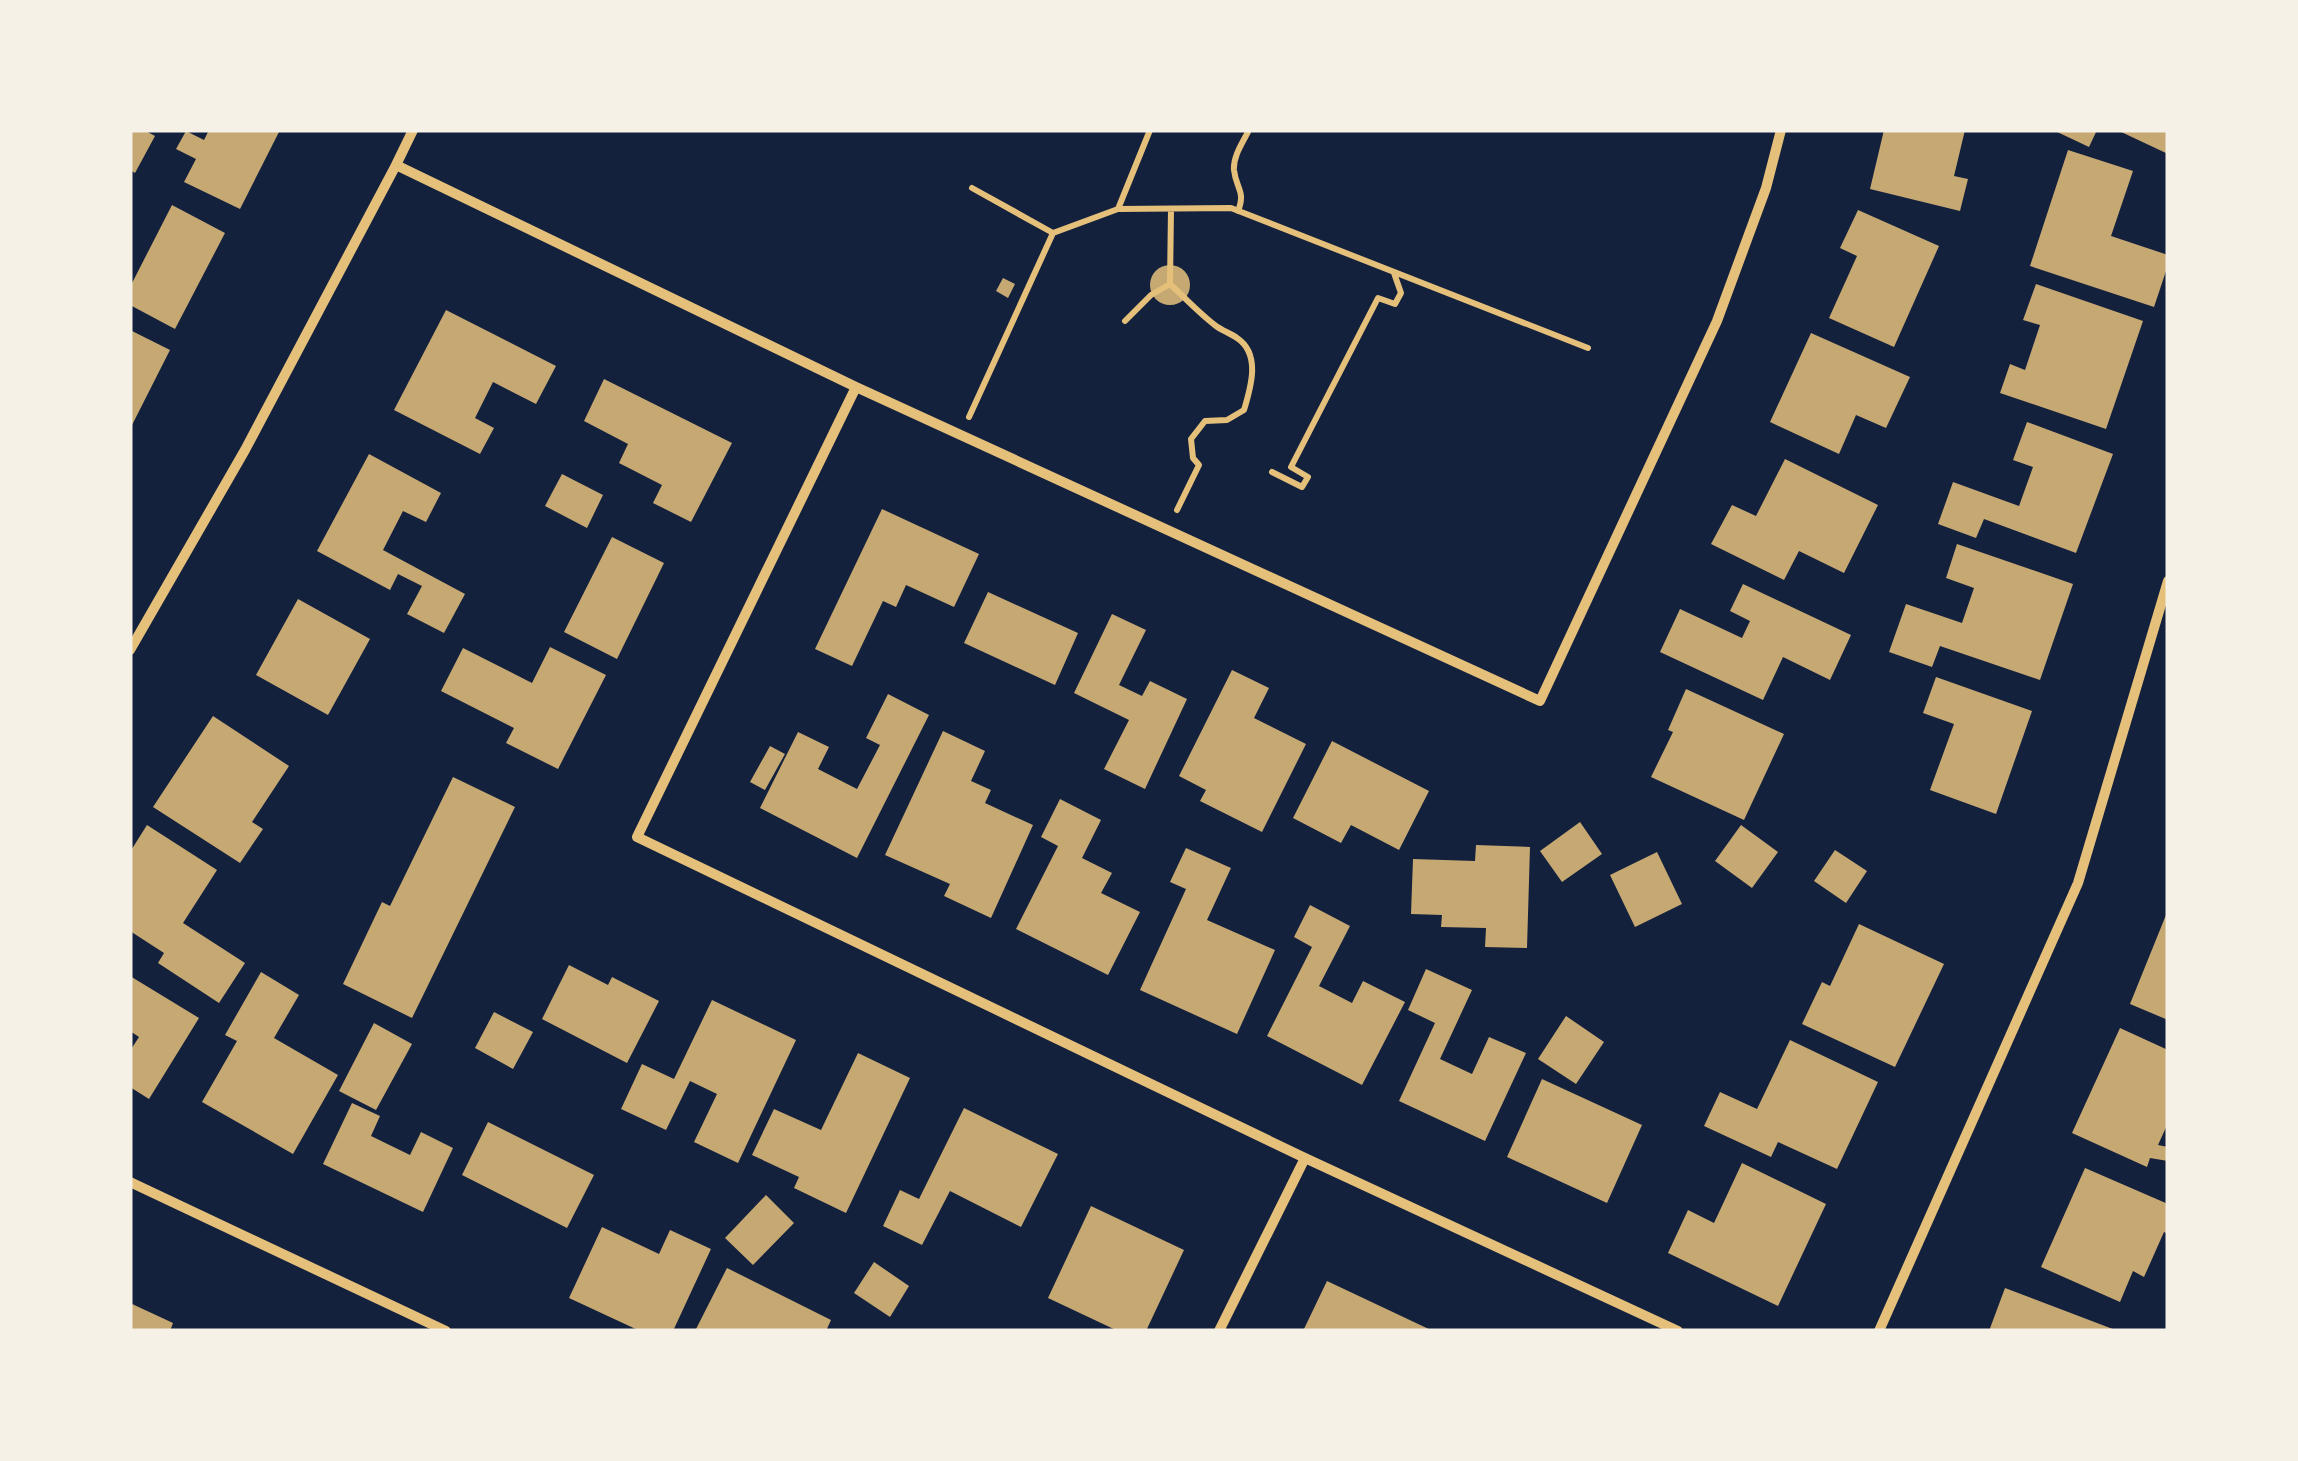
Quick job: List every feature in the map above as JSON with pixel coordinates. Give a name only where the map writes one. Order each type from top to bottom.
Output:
[{"type":"street","points":[[130,650],[245,450],[412,130]]},
{"type":"street","points":[[396,165],[856,387],[1540,701],[1717,321],[1766,188],[1781,130]]},
{"type":"street","points":[[856,387],[637,837],[1305,1158],[1678,1331]]},
{"type":"street","points":[[1879,1331],[2078,882],[2168,581]]},
{"type":"street","points":[[1219,1331],[1305,1158]]},
{"type":"street","points":[[130,1182],[446,1331]]},
{"type":"path","points":[[1118,209],[1150,130]]},
{"type":"path","points":[[1238,211],[1243,198],[1234,170],[1249,130]]},
{"type":"path","points":[[972,188],[1053,233]]},
{"type":"path","points":[[960,435],[1053,233],[1118,209],[1231,208],[1588,348]]},
{"type":"path","points":[[1167,530],[1199,464],[1192,458],[1191,439],[1205,421],[1227,420],[1244,410],[1252,385],[1248,349],[1211,323],[1170,284],[1171,209]]},
{"type":"path","points":[[1272,472],[1302,487],[1308,476],[1291,468],[1378,298],[1395,304],[1401,293],[1394,272]]},
{"type":"path","points":[[1126,322],[1151,295],[1170,284]]},
{"type":"building","points":[[130,130],[144,130],[155,136],[135,173],[130,170]]},
{"type":"building","points":[[209,130],[280,130],[240,209],[184,182],[196,159],[176,149],[186,131],[204,140]]},
{"type":"building","points":[[1884,130],[1965,130],[1954,176],[1968,179],[1960,211],[1870,189]]},
{"type":"building","points":[[2053,130],[2097,130],[2089,147]]},
{"type":"building","points":[[2117,130],[2168,130],[2168,154]]},
{"type":"building","points":[[2068,150],[2133,171],[2111,236],[2168,255],[2154,307],[2030,266]]},
{"type":"building","points":[[172,205],[225,233],[175,329],[130,305],[130,287]]},
{"type":"building","points":[[1858,210],[1939,246],[1894,347],[1829,318],[1857,256],[1840,248]]},
{"type":"building","points":[[1170,265],[1184,271],[1190,285],[1184,299],[1170,305],[1156,299],[1150,285],[1156,271]]},
{"type":"building","points":[[1003,278],[1015,284],[1008,298],[996,291]]},
{"type":"building","points":[[2036,284],[2143,321],[2106,429],[2000,393],[2010,364],[2025,370],[2040,325],[2023,320]]},
{"type":"building","points":[[446,310],[556,366],[536,404],[493,382],[475,418],[494,428],[480,454],[394,410]]},
{"type":"building","points":[[130,330],[170,350],[130,429]]},
{"type":"building","points":[[1811,333],[1910,377],[1886,428],[1856,415],[1839,454],[1770,422]]},
{"type":"building","points":[[604,379],[732,443],[691,522],[653,503],[662,485],[619,463],[628,444],[584,421]]},
{"type":"building","points":[[2027,422],[2113,454],[2076,553],[1984,519],[1976,538],[1938,524],[1953,482],[2019,506],[2033,467],[2013,460]]},
{"type":"building","points":[[369,454],[441,493],[426,522],[403,511],[383,550],[465,594],[444,633],[407,614],[422,586],[398,574],[390,590],[317,551]]},
{"type":"building","points":[[1785,459],[1878,505],[1844,573],[1799,551],[1784,580],[1711,544],[1732,505],[1756,516]]},
{"type":"building","points":[[562,474],[603,495],[587,528],[545,506]]},
{"type":"building","points":[[882,509],[979,554],[954,607],[906,585],[896,607],[883,601],[852,666],[815,649]]},
{"type":"building","points":[[612,537],[664,563],[617,659],[564,632]]},
{"type":"building","points":[[1957,544],[2073,584],[2040,680],[1940,646],[1932,667],[1889,652],[1906,604],[1962,623],[1974,588],[1946,578]]},
{"type":"building","points":[[1743,584],[1851,635],[1830,680],[1783,657],[1763,700],[1660,652],[1680,609],[1742,638],[1750,621],[1730,611]]},
{"type":"building","points":[[988,592],[1078,633],[1055,685],[964,643]]},
{"type":"building","points":[[298,599],[370,639],[328,715],[256,675]]},
{"type":"building","points":[[1112,614],[1146,630],[1119,685],[1142,696],[1150,681],[1187,699],[1145,789],[1104,769],[1129,720],[1074,693]]},
{"type":"building","points":[[550,647],[606,675],[558,769],[506,743],[514,728],[441,691],[463,648],[532,683]]},
{"type":"building","points":[[1232,670],[1269,688],[1254,718],[1306,744],[1262,832],[1200,801],[1206,790],[1179,776]]},
{"type":"building","points":[[1936,677],[2032,711],[1996,814],[1930,790],[1954,724],[1923,713]]},
{"type":"building","points":[[1686,689],[1784,734],[1744,820],[1651,777],[1673,732],[1668,730]]},
{"type":"building","points":[[888,694],[929,715],[857,858],[760,808],[798,732],[829,747],[818,769],[857,789],[880,745],[866,738]]},
{"type":"building","points":[[213,716],[289,766],[252,822],[263,829],[240,863],[153,807]]},
{"type":"building","points":[[943,731],[985,751],[971,781],[991,790],[985,803],[1033,825],[991,918],[944,896],[950,884],[885,855]]},
{"type":"building","points":[[1332,741],[1429,791],[1399,850],[1351,825],[1341,843],[1293,818]]},
{"type":"building","points":[[770,746],[785,754],[765,790],[750,782]]},
{"type":"building","points":[[453,777],[515,807],[412,1018],[343,984],[382,902],[390,906]]},
{"type":"building","points":[[1060,799],[1101,820],[1082,858],[1112,873],[1101,893],[1140,912],[1108,975],[1016,929],[1058,846],[1041,837]]},
{"type":"building","points":[[1580,822],[1602,854],[1562,882],[1540,851]]},
{"type":"building","points":[[147,825],[217,870],[183,923],[245,963],[219,1003],[158,963],[164,953],[130,931],[130,852]]},
{"type":"building","points":[[1741,825],[1778,852],[1752,888],[1715,861]]},
{"type":"building","points":[[1476,845],[1530,847],[1527,948],[1485,947],[1486,928],[1441,927],[1442,915],[1411,914],[1413,859],[1475,861]]},
{"type":"building","points":[[1186,848],[1231,868],[1207,920],[1275,950],[1237,1034],[1140,990],[1186,889],[1170,882]]},
{"type":"building","points":[[1835,850],[1867,871],[1846,903],[1814,881]]},
{"type":"building","points":[[1657,852],[1682,904],[1635,927],[1610,875]]},
{"type":"building","points":[[1310,905],[1350,926],[1319,986],[1352,1003],[1363,981],[1405,1002],[1362,1085],[1267,1036],[1312,947],[1294,937]]},
{"type":"building","points":[[2168,910],[2168,1020],[2130,1004]]},
{"type":"building","points":[[1859,924],[1944,964],[1895,1067],[1802,1024],[1822,982],[1830,986]]},
{"type":"building","points":[[569,965],[608,985],[612,977],[659,1001],[627,1063],[542,1019]]},
{"type":"building","points":[[1426,969],[1472,990],[1440,1059],[1472,1074],[1489,1037],[1526,1053],[1485,1141],[1399,1101],[1435,1023],[1408,1010]]},
{"type":"building","points":[[261,972],[299,995],[274,1038],[338,1075],[293,1154],[202,1102],[237,1041],[225,1035]]},
{"type":"building","points":[[130,976],[199,1018],[149,1099],[130,1087],[130,1051],[139,1037],[130,1031]]},
{"type":"building","points":[[712,1000],[796,1040],[738,1163],[694,1142],[717,1094],[690,1081],[666,1130],[621,1109],[642,1064],[674,1079]]},
{"type":"building","points":[[494,1012],[533,1032],[513,1069],[475,1048]]},
{"type":"building","points":[[1566,1016],[1604,1042],[1576,1084],[1538,1059]]},
{"type":"building","points":[[374,1023],[412,1044],[376,1110],[339,1091]]},
{"type":"building","points":[[2120,1028],[2168,1050],[2168,1123],[2158,1145],[2168,1147],[2168,1161],[2150,1158],[2147,1167],[2072,1133]]},
{"type":"building","points":[[1790,1040],[1878,1082],[1837,1169],[1778,1142],[1771,1157],[1704,1126],[1720,1092],[1757,1109]]},
{"type":"building","points":[[858,1053],[910,1078],[846,1213],[794,1188],[799,1177],[752,1155],[774,1109],[821,1130]]},
{"type":"building","points":[[1542,1079],[1642,1125],[1607,1203],[1507,1157]]},
{"type":"building","points":[[352,1103],[380,1116],[371,1136],[410,1155],[421,1132],[453,1148],[423,1212],[323,1164]]},
{"type":"building","points":[[964,1108],[1058,1154],[1021,1227],[950,1191],[922,1245],[883,1226],[900,1190],[919,1199]]},
{"type":"building","points":[[488,1122],[594,1175],[567,1228],[462,1175]]},
{"type":"building","points":[[1742,1163],[1826,1204],[1778,1306],[1668,1253],[1688,1210],[1714,1223]]},
{"type":"building","points":[[2085,1168],[2168,1204],[2168,1234],[2164,1232],[2144,1277],[2133,1271],[2120,1302],[2041,1267]]},
{"type":"building","points":[[766,1195],[794,1223],[753,1265],[725,1238]]},
{"type":"building","points":[[1091,1206],[1184,1250],[1146,1331],[1118,1331],[1048,1298]]},
{"type":"building","points":[[602,1227],[659,1254],[670,1230],[711,1249],[673,1331],[640,1331],[569,1298]]},
{"type":"building","points":[[874,1262],[909,1286],[890,1317],[854,1293]]},
{"type":"building","points":[[727,1268],[831,1320],[826,1331],[695,1331]]},
{"type":"building","points":[[1327,1281],[1433,1331],[1303,1331]]},
{"type":"building","points":[[2005,1288],[2118,1331],[1989,1331]]},
{"type":"building","points":[[130,1303],[173,1323],[170,1331],[130,1331]]}]
